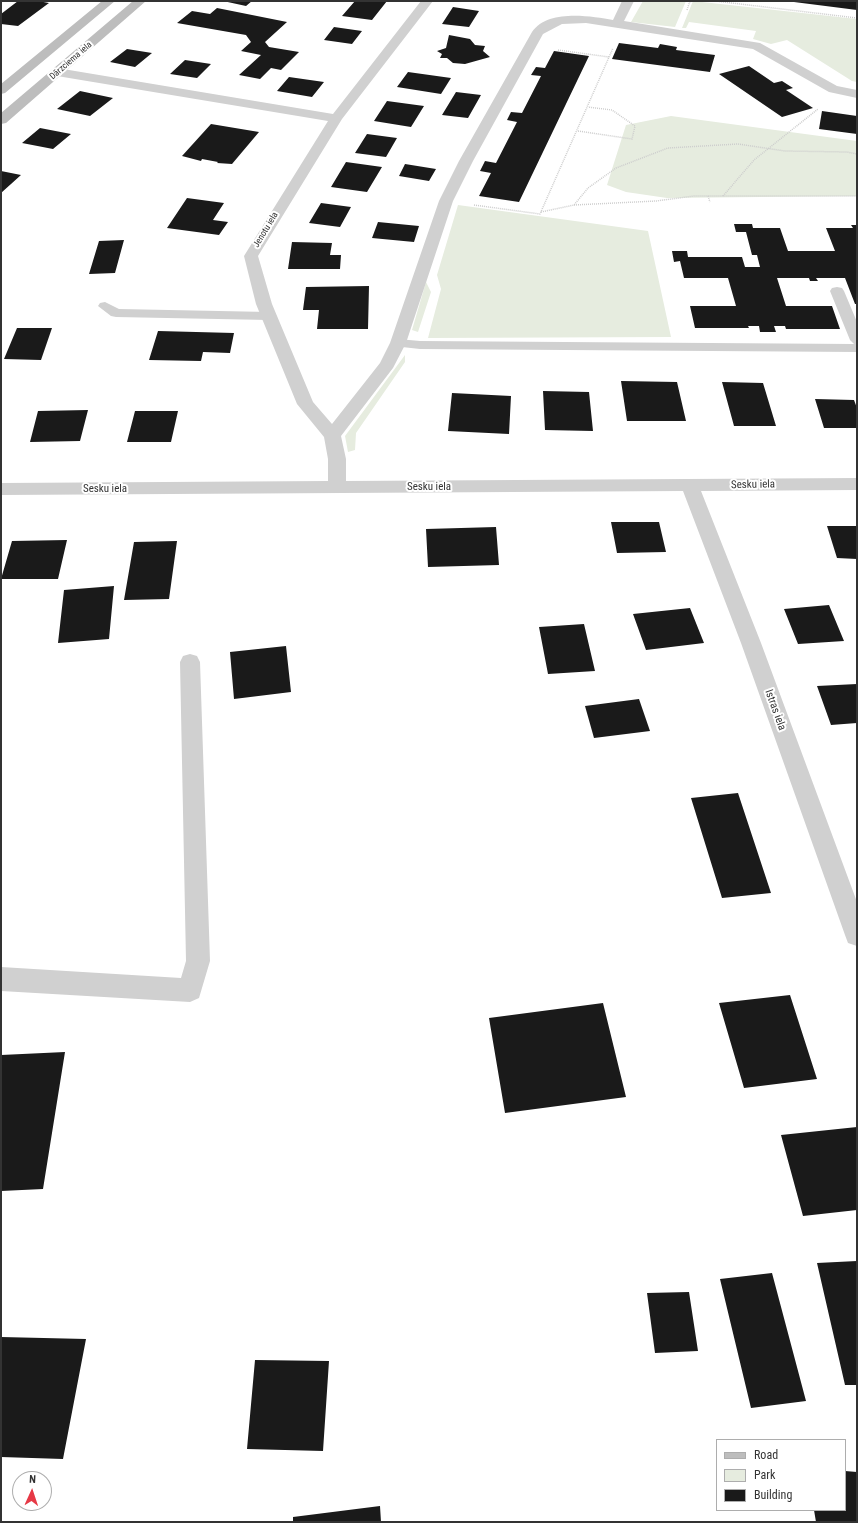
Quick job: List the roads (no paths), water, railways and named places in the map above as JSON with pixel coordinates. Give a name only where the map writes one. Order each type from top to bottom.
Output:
[{"type":"main road","name":"Dārzciema iela","points":[[1,90],[6,81],[109,1]]},
{"type":"main road","name":"Dārzciema iela","points":[[1,120],[140,1]]},
{"type":"street","name":"Jenotu iela","points":[[337,487],[337,459],[332,436],[305,404],[269,316],[251,256],[336,118],[427,1]]},
{"type":"street","points":[[617,23],[628,1]]},
{"type":"street","points":[[332,436],[387,364],[398,343],[446,201],[466,161],[538,32],[552,22],[572,18],[617,23],[632,27],[756,46],[823,84],[840,91],[857,94]]},
{"type":"street","points":[[57,72],[336,118]]},
{"type":"street","name":"Sesku iela","points":[[1,489],[857,484]]},
{"type":"street","name":"Istras iela","points":[[690,486],[753,650],[857,935]]},
{"type":"street","points":[[1,979],[190,990],[198,961],[190,662]]},
{"type":"lane","points":[[837,292],[857,340]]},
{"type":"lane","points":[[105,306],[116,313],[269,316]]},
{"type":"lane","points":[[398,343],[428,345],[857,348]]}]
